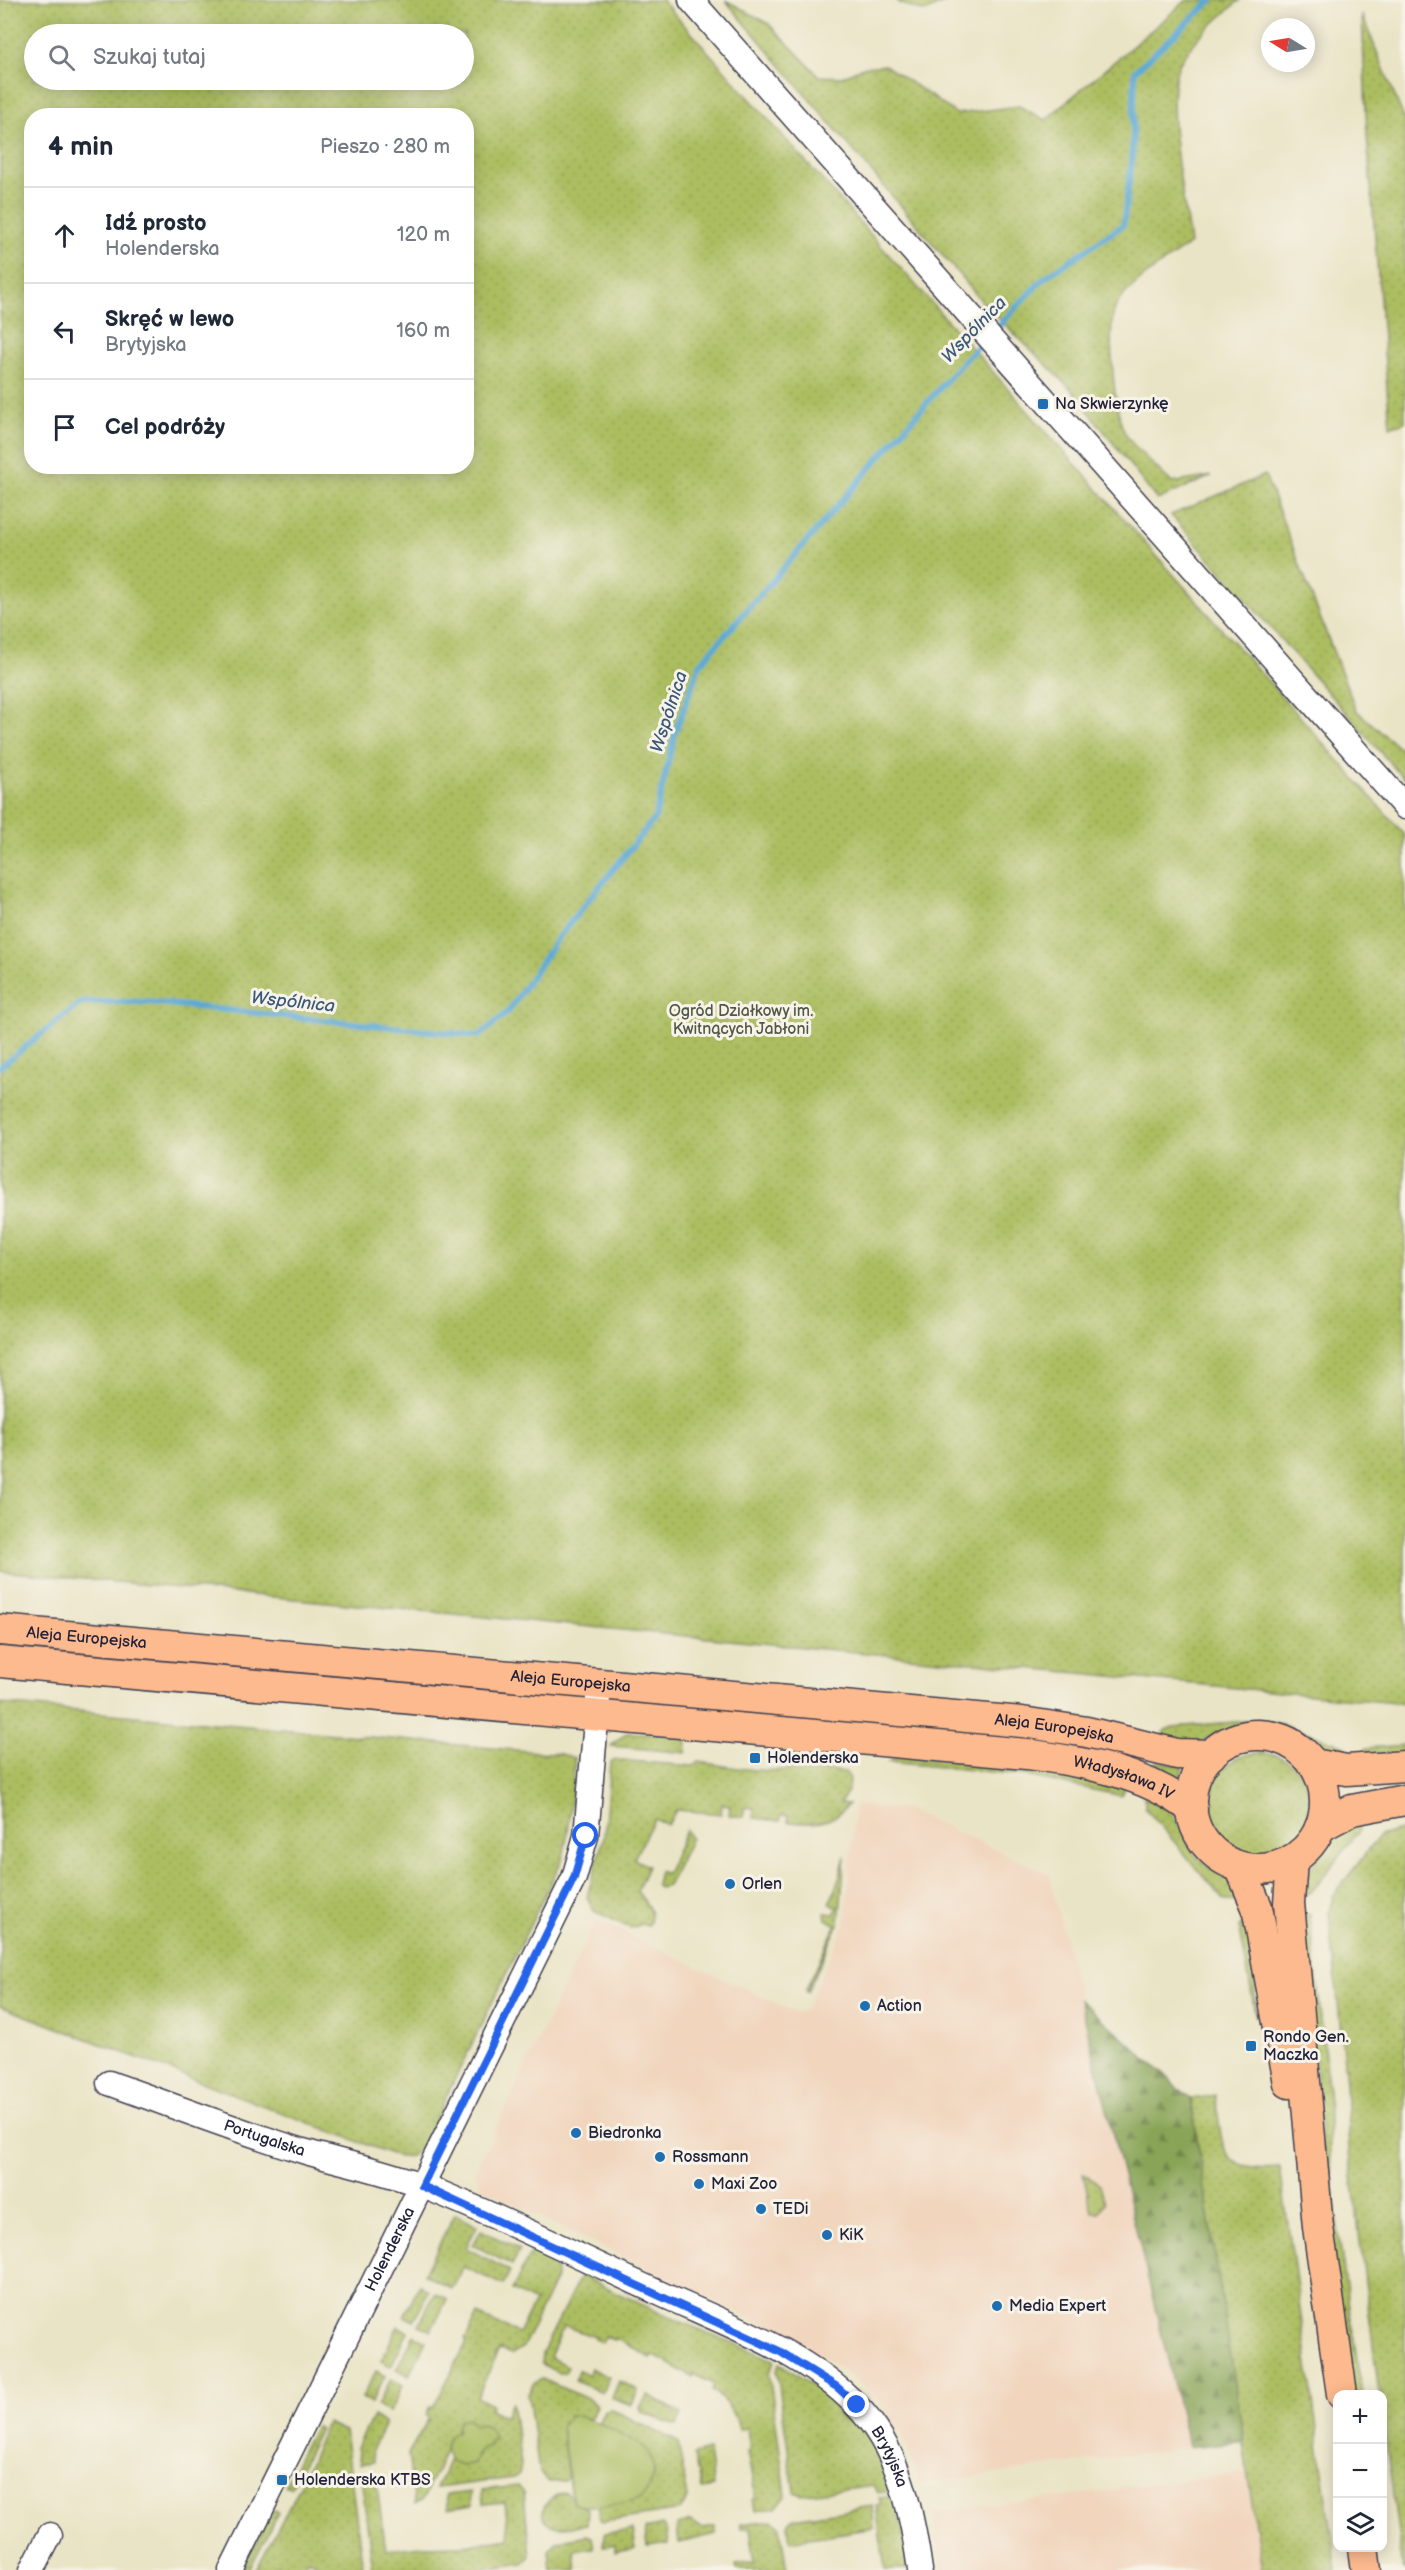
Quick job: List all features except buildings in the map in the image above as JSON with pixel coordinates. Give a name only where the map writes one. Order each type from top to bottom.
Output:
[{"type":"main road","name":"Aleja Europejska","points":[[0,1630],[1022,1722],[1064,1727],[1177,1754],[1211,1755]]},
{"type":"main road","name":"Aleja Europejska","points":[[0,1662],[1050,1758]]},
{"type":"main road","points":[[1264,1736],[1288,1742],[1313,1764],[1325,1794],[1325,1811],[1320,1827],[1309,1846],[1292,1860],[1267,1869],[1240,1867],[1222,1859],[1207,1845],[1197,1828],[1192,1809],[1196,1780],[1211,1755],[1224,1745],[1239,1738],[1264,1736]]},
{"type":"main road","name":"Władysława IV","points":[[1050,1758],[1140,1779],[1168,1791],[1192,1809]]},
{"type":"main road","points":[[1313,1764],[1347,1770],[1405,1766]]},
{"type":"main road","points":[[1320,1827],[1352,1810],[1405,1800]]},
{"type":"main road","points":[[1292,1860],[1289,1903],[1318,2227],[1341,2390]]},
{"type":"main road","points":[[1240,1867],[1257,1908],[1299,2152],[1318,2227]]},
{"type":"main road","points":[[1364,2552],[1366,2570]]},
{"type":"street","points":[[691,0],[1405,807]]},
{"type":"street","name":"Holenderska","points":[[231,2570],[574,1878],[586,1836],[599,1683]]},
{"type":"street","name":"Portugalska","points":[[109,2083],[302,2151],[422,2186]]},
{"type":"street","name":"Brytyjska","points":[[422,2186],[769,2346],[837,2387],[857,2405],[872,2424],[894,2461],[909,2510],[920,2570]]},
{"type":"street","points":[[32,2570],[50,2535]]},
{"type":"shaded area","points":[[855,1805],[909,1810],[1049,1874],[1189,2447],[918,2484],[917,2473],[904,2439],[873,2394],[841,2368],[793,2339],[482,2189],[475,2172],[596,1920],[795,2012],[801,2012],[807,2007],[845,1924]]},
{"type":"shaded area","points":[[1249,2472],[1262,2570],[942,2570],[934,2513]]},
{"type":"green space","name":"Ogród Działkowy im. Kwitnących Jabłoni","points":[[0,0],[662,0],[1405,835],[1405,1704],[0,1571]]},
{"type":"green space","points":[[725,0],[768,23],[819,76],[842,77],[863,67],[885,65],[957,114],[1019,106],[1045,120],[1187,0],[1240,0],[1192,45],[1180,63],[1175,79],[1173,100],[1176,150],[1190,244],[1150,272],[1121,298],[1113,316],[1112,331],[1115,389],[1121,423],[1129,439],[1172,483],[1212,476],[1157,500],[1073,391],[985,305]]},
{"type":"green space","points":[[897,0],[949,0],[925,12],[899,3]]},
{"type":"green space","points":[[1362,15],[1405,121],[1405,422],[1390,427],[1367,136]]},
{"type":"green space","points":[[1265,475],[1356,710],[1405,753],[1405,780],[1171,515]]},
{"type":"green space","points":[[919,1692],[981,1699],[940,1702],[932,1701]]},
{"type":"green space","points":[[0,1704],[560,1754],[575,1758],[569,1826],[563,1858],[421,2148],[411,2156],[399,2157],[0,2006]]},
{"type":"green space","points":[[813,1715],[1022,1734],[1134,1756],[1132,1762],[785,1719]]},
{"type":"green space","points":[[1259,1720],[1279,1723],[1346,1746],[1351,1759],[1329,1753],[1297,1731],[1271,1723],[1251,1722],[1199,1742],[1162,1740],[1165,1730],[1173,1727]]},
{"type":"green space","points":[[626,1733],[656,1733],[687,1740],[686,1753],[611,1746]]},
{"type":"green space","points":[[1405,1745],[1405,1755],[1363,1754],[1367,1748]]},
{"type":"green space","points":[[827,1747],[843,1752],[850,1759],[819,1756],[805,1758],[803,1750]]},
{"type":"green space","points":[[1260,1753],[1279,1757],[1295,1768],[1306,1784],[1310,1803],[1306,1822],[1295,1838],[1279,1849],[1260,1853],[1241,1849],[1225,1838],[1214,1822],[1210,1803],[1214,1784],[1225,1768],[1241,1757]]},
{"type":"green space","points":[[896,1757],[1025,1765],[1125,1786],[1121,1796],[1024,1775],[888,1762]]},
{"type":"green space","points":[[616,1760],[694,1766],[698,1762],[757,1770],[792,1769],[798,1773],[819,1770],[845,1772],[849,1777],[848,1791],[840,1803],[848,1804],[828,1820],[813,1823],[788,1822],[788,1816],[781,1815],[780,1821],[753,1818],[754,1808],[745,1807],[743,1817],[729,1815],[730,1805],[722,1804],[721,1814],[676,1810],[668,1825],[654,1819],[634,1859],[648,1866],[637,1891],[650,1911],[650,1921],[648,1926],[642,1924],[630,1928],[594,1911],[587,1897],[604,1836],[610,1763]]},
{"type":"green space","points":[[1156,1761],[1183,1767],[1178,1783],[1152,1771]]},
{"type":"green space","points":[[1144,1797],[1171,1811],[1196,1856],[1228,1881],[1242,1902],[1225,1901],[1146,1809]]},
{"type":"green space","points":[[1360,1821],[1358,1832],[1314,1889],[1308,1894],[1301,1895],[1315,1861],[1340,1834]]},
{"type":"green space","points":[[1405,1829],[1405,2570],[1403,2570],[1387,2450],[1387,2390],[1379,2390],[1349,2152],[1346,2083],[1329,1912],[1333,1896],[1379,1836]]},
{"type":"green space","points":[[686,1830],[691,1838],[668,1886],[660,1888],[656,1884],[659,1871],[666,1874]]},
{"type":"green space","points":[[845,1856],[839,1923],[807,1992],[805,1991],[836,1925],[826,1919],[825,1913],[834,1914],[838,1907],[829,1903],[837,1887]]},
{"type":"green space","points":[[1310,1915],[1328,2085],[1330,2154],[1337,2224],[1361,2390],[1351,2390],[1329,2225],[1302,1916]]},
{"type":"green space","points":[[1243,1922],[1248,1922],[1254,1957],[1256,2017],[1239,1926]]},
{"type":"green space","points":[[1080,1999],[1191,2099],[1244,2441],[1189,2447]]},
{"type":"green space","points":[[1215,2095],[1223,2142],[1227,2153],[1234,2161],[1244,2166],[1280,2168],[1337,2570],[1262,2570],[1191,2099]]},
{"type":"green space","points":[[1083,2174],[1100,2184],[1105,2203],[1099,2212],[1092,2212]]},
{"type":"green space","points":[[455,2214],[477,2226],[466,2248],[510,2271],[503,2285],[464,2267],[452,2289],[424,2274]]},
{"type":"green space","points":[[481,2230],[520,2250],[512,2265],[473,2245]]},
{"type":"green space","points":[[532,2250],[547,2257],[555,2265],[556,2278],[523,2347],[512,2354],[499,2350],[477,2397],[492,2405],[490,2409],[505,2417],[512,2402],[521,2465],[519,2474],[513,2478],[436,2488],[449,2459],[462,2466],[478,2456],[480,2449],[488,2446],[474,2426],[459,2420],[457,2432],[448,2438],[445,2451],[422,2501],[415,2505],[408,2454],[429,2418],[426,2416],[430,2407],[433,2408],[467,2342],[465,2340],[477,2315],[518,2333],[535,2302],[512,2290]]},
{"type":"green space","points":[[581,2275],[662,2314],[774,2360],[769,2372],[786,2495],[776,2508],[755,2511],[753,2499],[756,2498],[747,2452],[750,2451],[747,2428],[739,2429],[729,2407],[712,2391],[714,2384],[693,2374],[692,2377],[653,2355],[651,2358],[615,2338],[614,2340],[605,2337],[602,2343],[594,2339],[595,2337],[564,2326],[550,2357],[568,2366],[565,2373],[558,2373],[541,2363],[542,2353]]},
{"type":"green space","points":[[419,2285],[429,2291],[414,2321],[404,2316]]},
{"type":"green space","points":[[435,2293],[447,2299],[431,2331],[419,2325]]},
{"type":"green space","points":[[398,2326],[408,2332],[391,2366],[381,2361]]},
{"type":"green space","points":[[414,2335],[426,2341],[409,2375],[396,2369]]},
{"type":"green space","points":[[779,2363],[836,2400],[865,2429],[894,2491],[877,2493],[873,2485],[801,2495],[794,2492],[777,2371]]},
{"type":"green space","points":[[591,2368],[609,2377],[602,2392],[575,2381],[578,2370],[588,2375]]},
{"type":"green space","points":[[376,2371],[385,2376],[371,2403],[362,2398]]},
{"type":"green space","points":[[391,2379],[403,2385],[390,2412],[377,2406]]},
{"type":"green space","points":[[542,2379],[592,2401],[597,2406],[590,2419],[574,2415],[563,2422],[561,2427],[568,2478],[565,2481],[549,2482],[539,2472],[528,2394],[533,2384]]},
{"type":"green space","points":[[619,2381],[638,2390],[632,2405],[612,2398]]},
{"type":"green space","points":[[648,2395],[682,2414],[677,2426],[642,2412],[640,2407]]},
{"type":"green space","points":[[611,2409],[678,2442],[688,2498],[680,2510],[603,2522],[600,2520],[598,2505],[634,2500],[654,2475],[652,2464],[643,2449],[628,2438],[601,2426],[599,2421],[604,2411]]},
{"type":"green space","points":[[569,2415],[587,2419],[611,2429],[634,2441],[648,2452],[654,2475],[650,2486],[642,2496],[607,2505],[586,2506],[573,2503],[561,2427]]},
{"type":"green space","points":[[373,2416],[385,2423],[372,2451],[374,2462],[360,2464],[357,2447]]},
{"type":"green space","points":[[468,2418],[475,2426],[482,2424],[489,2427],[494,2436],[488,2446],[480,2449],[474,2463],[462,2466],[450,2462],[445,2447],[448,2437],[457,2432],[459,2420]]},
{"type":"green space","points":[[327,2423],[345,2431],[363,2570],[319,2570],[321,2565],[308,2559],[302,2570],[282,2570],[277,2565],[275,2570],[256,2570],[297,2492]]},
{"type":"green space","points":[[315,2426],[320,2429],[291,2487],[285,2485]]},
{"type":"green space","points":[[709,2451],[714,2487],[701,2489],[694,2455]]},
{"type":"green space","points":[[375,2473],[386,2550],[464,2545],[509,2538],[505,2502],[483,2504],[482,2490],[518,2486],[524,2493],[530,2556],[523,2563],[479,2570],[373,2570],[361,2476]]},
{"type":"green space","points":[[471,2492],[472,2505],[448,2509],[446,2495]]},
{"type":"green space","points":[[566,2492],[573,2503],[588,2509],[587,2524],[558,2527],[544,2518],[544,2507],[548,2502],[553,2497]]},
{"type":"green space","points":[[894,2496],[904,2531],[908,2570],[885,2570],[876,2505],[881,2504],[879,2498]]},
{"type":"green space","points":[[872,2506],[874,2528],[790,2541],[788,2524],[794,2518]]},
{"type":"green space","points":[[272,2510],[278,2513],[249,2570],[242,2570]]},
{"type":"green space","points":[[773,2520],[780,2527],[787,2570],[737,2570],[736,2565],[755,2562],[750,2528],[741,2528],[740,2524]]},
{"type":"green space","points":[[690,2521],[702,2528],[715,2526],[716,2534],[679,2543],[677,2525]]},
{"type":"green space","points":[[662,2525],[666,2530],[668,2544],[647,2547],[645,2529]]},
{"type":"green space","points":[[633,2530],[636,2549],[615,2552],[615,2545],[604,2546],[605,2533]]},
{"type":"green space","points":[[587,2535],[592,2538],[594,2547],[574,2550],[576,2570],[551,2570],[549,2550],[556,2541]]},
{"type":"waterway","name":"Wspólnica","points":[[993,332],[1044,278],[1123,225],[1132,161],[1135,71],[1212,0]]},
{"type":"waterway","name":"Wspólnica","points":[[0,1067],[82,1002],[148,1002],[479,1036],[508,1012],[557,939],[655,818],[675,733],[700,664],[959,366],[986,339]]},
{"type":"place","name":"Na Skwierzynkę","points":[[1043,404]]},
{"type":"place","name":"Holenderska","points":[[755,1758]]},
{"type":"place","name":"Orlen","points":[[730,1884]]},
{"type":"place","name":"Action","points":[[865,2006]]},
{"type":"place","name":"Rondo Gen. Maczka","points":[[1251,2046]]},
{"type":"place","name":"Biedronka","points":[[576,2133]]},
{"type":"place","name":"Rossmann","points":[[660,2157]]},
{"type":"place","name":"Maxi Zoo","points":[[699,2184]]},
{"type":"place","name":"TEDi","points":[[761,2209]]},
{"type":"place","name":"KiK","points":[[827,2235]]},
{"type":"place","name":"Media Expert","points":[[997,2306]]},
{"type":"place","name":"Holenderska KTBS","points":[[282,2480]]},
{"type":"route","points":[[586,1836],[574,1878],[422,2186],[693,2309],[779,2351],[814,2371],[857,2405]]}]
